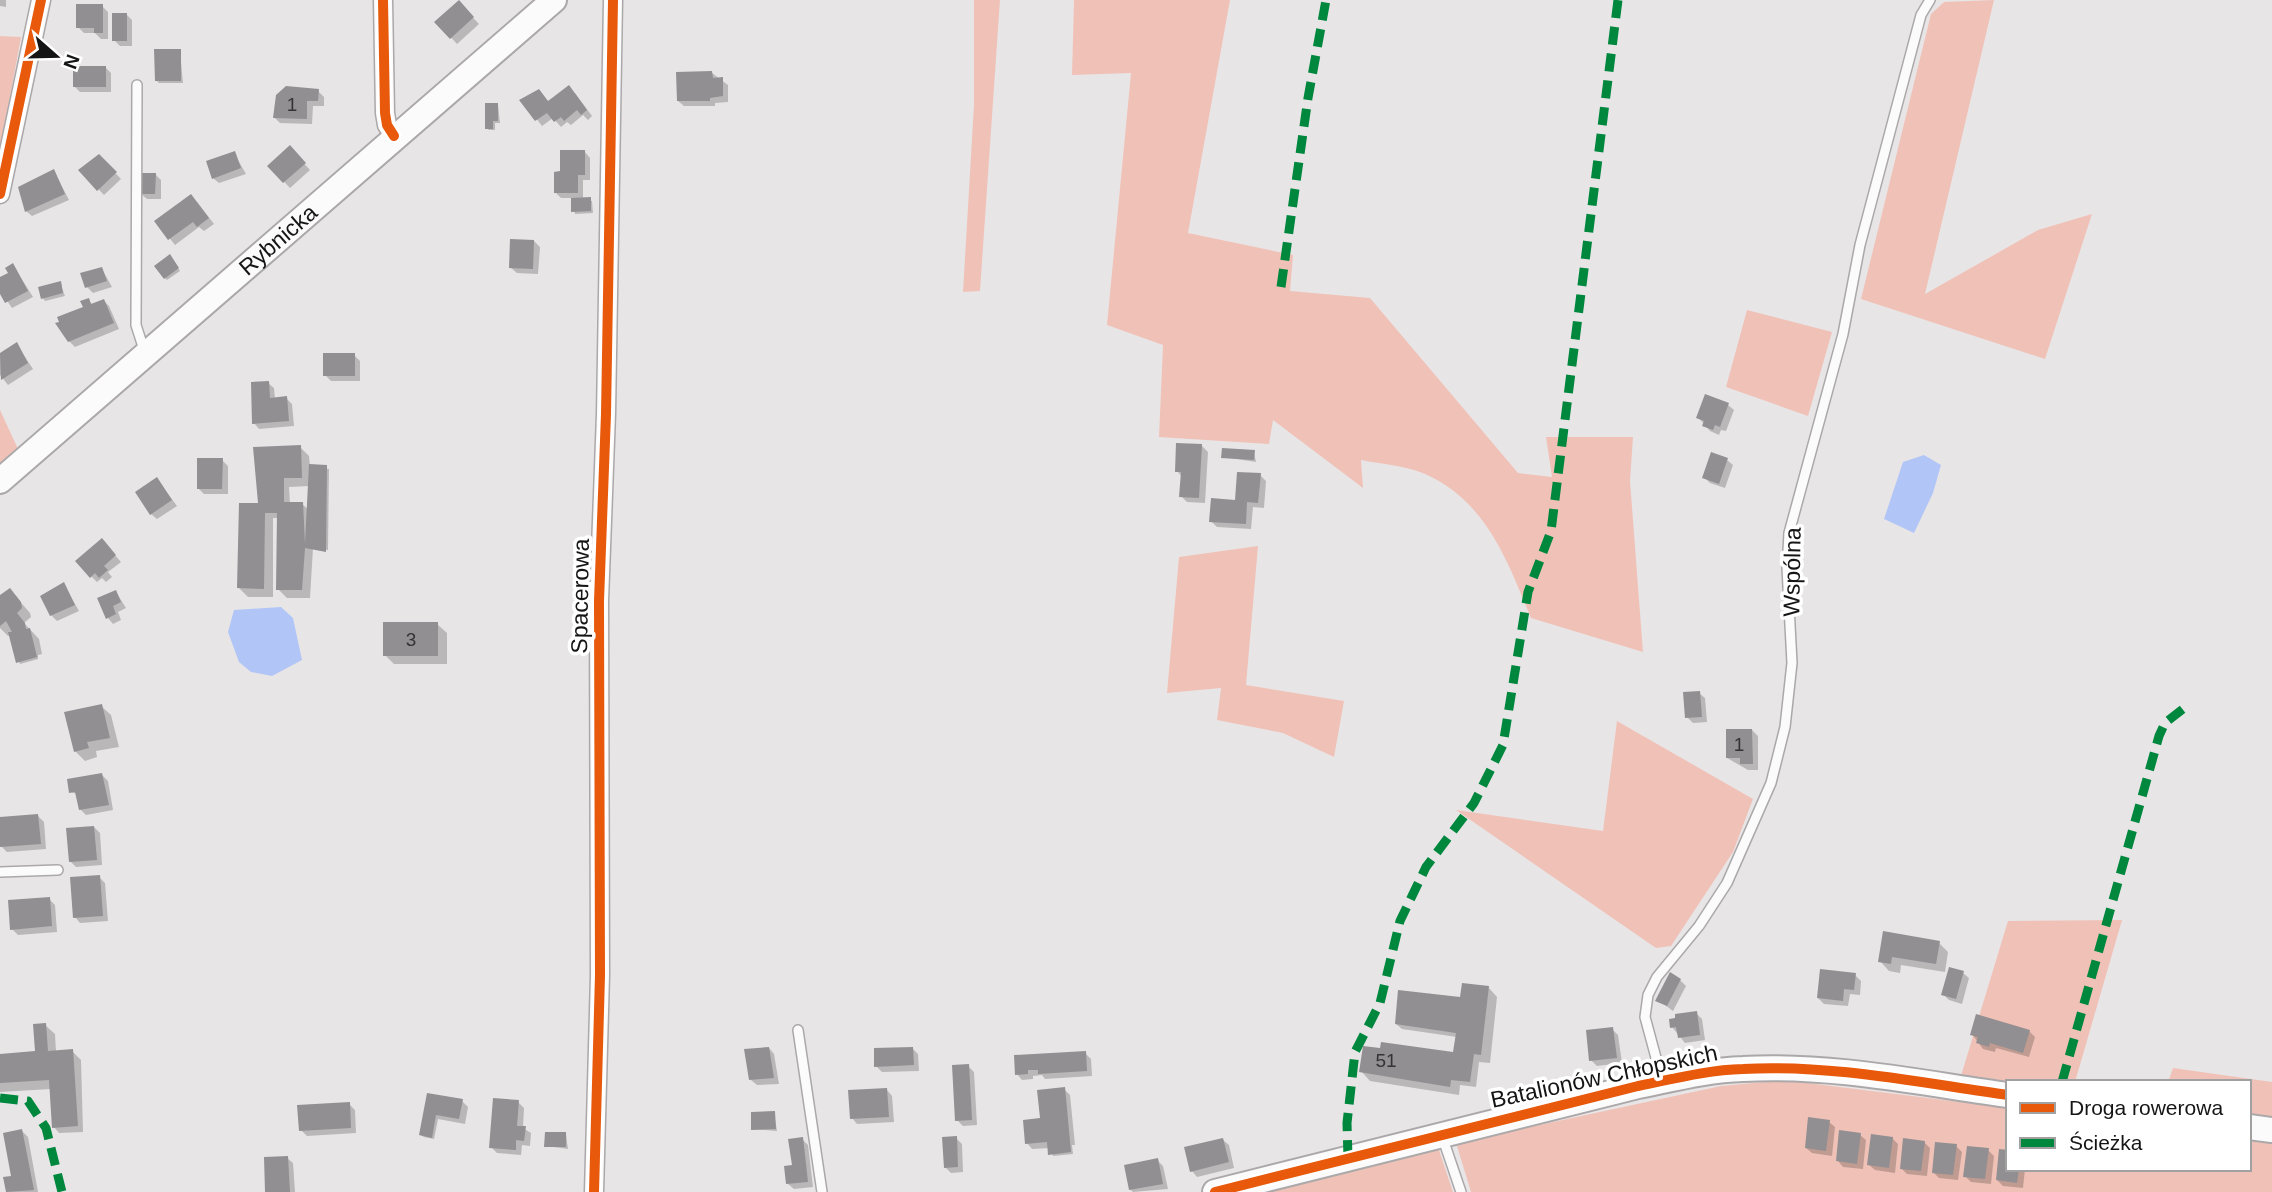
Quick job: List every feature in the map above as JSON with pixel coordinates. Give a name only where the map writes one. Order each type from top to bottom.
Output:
[{"type":"street","points":[[0,194],[41,0]]},
{"type":"street","points":[[383,0],[385,113],[387,125],[394,136]]},
{"type":"street","name":"Rybnicka","points":[[0,481],[394,136],[554,0]]},
{"type":"street","name":"Spacerowa","points":[[594,1192],[600,961],[599,601],[606,401],[613,0]]},
{"type":"street","name":"Batalionów Chłopskich","points":[[1216,1192],[1442,1134],[1709,1071],[1783,1069],[1845,1073],[2006,1095]]},
{"type":"street","points":[[2251,1127],[2272,1130]]},
{"type":"lane","name":"Wspólna","points":[[1662,1081],[1645,1017],[1648,995],[1657,977],[1714,906],[1750,836],[1770,783],[1790,699],[1792,663],[1787,568],[1789,533],[1843,334],[1860,245],[1921,15],[1930,0]]},
{"type":"lane","points":[[137,85],[136,325],[146,355]]},
{"type":"lane","points":[[0,872],[58,870]]},
{"type":"lane","points":[[798,1030],[821,1192]]},
{"type":"lane","points":[[1442,1134],[1461,1192]]},
{"type":"shaded area","points":[[974,0],[1000,0],[980,291],[963,292],[974,105]]},
{"type":"shaded area","points":[[1074,0],[1230,0],[1188,233],[1293,255],[1290,291],[1370,298],[1518,473],[1552,477],[1546,437],[1633,437],[1630,481],[1643,652],[1531,618],[1503,554],[1479,516],[1446,486],[1425,474],[1361,460],[1363,488],[1273,420],[1269,444],[1159,437],[1163,345],[1107,325],[1131,73],[1072,75]]},
{"type":"shaded area","points":[[1994,0],[1925,294],[2038,230],[2092,214],[2045,359],[1861,299],[1931,14],[1944,2]]},
{"type":"shaded area","points":[[0,36],[21,37],[0,151]]},
{"type":"shaded area","points":[[1747,310],[1832,332],[1808,416],[1726,387]]},
{"type":"shaded area","points":[[0,410],[18,449],[0,464]]},
{"type":"shaded area","points":[[1258,546],[1246,685],[1344,701],[1334,757],[1283,733],[1217,720],[1221,688],[1167,693],[1179,557]]},
{"type":"shaded area","points":[[1617,721],[1753,799],[1733,852],[1671,946],[1656,948],[1456,810],[1603,831]]},
{"type":"shaded area","points":[[2122,920],[2076,1080],[2006,1080],[2006,1084],[1960,1079],[2008,921]]},
{"type":"shaded area","points":[[2173,1068],[2272,1082],[2272,1119],[2251,1115],[2251,1080],[2169,1080]]},
{"type":"shaded area","points":[[1784,1080],[2006,1108],[2006,1171],[2251,1171],[2251,1137],[2272,1140],[2272,1192],[1471,1192],[1456,1143],[1721,1086]]},
{"type":"shaded area","points":[[1437,1144],[1453,1192],[1259,1192]]},
{"type":"water","points":[[1924,455],[1941,465],[1933,493],[1914,533],[1884,519],[1903,462]]},
{"type":"water","points":[[281,607],[293,618],[302,660],[272,676],[251,672],[239,662],[228,632],[234,610]]},
{"type":"building","points":[[459,0],[474,17],[450,39],[434,22]]},
{"type":"building","points":[[76,4],[103,4],[103,33],[94,33],[94,28],[76,28]]},
{"type":"building","points":[[112,13],[127,13],[127,41],[112,41]]},
{"type":"building","points":[[154,49],[181,49],[181,81],[155,81]]},
{"type":"building","points":[[73,66],[106,66],[106,87],[73,87]]},
{"type":"building","points":[[712,71],[713,78],[723,77],[723,96],[710,98],[710,101],[677,101],[676,72]]},
{"type":"building","points":[[569,85],[587,110],[581,115],[577,110],[564,121],[561,117],[554,122],[547,113],[535,121],[519,100],[539,89],[548,101]]},
{"type":"building","points":[[286,86],[319,89],[318,101],[307,101],[307,119],[273,118],[276,95]]},
{"type":"building","points":[[485,103],[498,103],[498,121],[493,121],[493,129],[485,129]]},
{"type":"building","points":[[290,145],[306,163],[283,183],[267,166]]},
{"type":"building","points":[[560,150],[585,150],[585,175],[578,175],[578,193],[554,193],[554,172],[560,171]]},
{"type":"building","points":[[235,151],[241,168],[212,179],[206,161]]},
{"type":"building","points":[[99,154],[117,172],[97,191],[78,170]]},
{"type":"building","points":[[54,169],[65,194],[25,212],[18,187]]},
{"type":"building","points":[[140,173],[156,173],[155,194],[140,194]]},
{"type":"building","points":[[191,194],[209,218],[197,227],[193,222],[168,240],[154,221]]},
{"type":"building","points":[[591,197],[591,211],[571,212],[571,198]]},
{"type":"building","points":[[510,239],[534,240],[533,269],[509,268]]},
{"type":"building","points":[[170,254],[179,268],[164,279],[154,266]]},
{"type":"building","points":[[13,263],[28,291],[5,303],[0,294],[0,277],[8,273],[5,268]]},
{"type":"building","points":[[102,267],[107,281],[85,288],[80,273]]},
{"type":"building","points":[[61,281],[63,293],[41,299],[38,287]]},
{"type":"building","points":[[89,298],[91,304],[104,299],[114,323],[68,342],[55,323],[59,322],[57,317],[83,307],[80,301]]},
{"type":"building","points":[[17,342],[28,363],[1,380],[0,353]]},
{"type":"building","points":[[323,353],[355,353],[355,376],[323,376]]},
{"type":"building","points":[[269,381],[270,398],[287,396],[289,421],[252,424],[251,382]]},
{"type":"building","points":[[1705,394],[1729,403],[1720,427],[1715,425],[1713,430],[1702,426],[1704,421],[1696,418]]},
{"type":"building","points":[[1176,443],[1202,444],[1199,498],[1179,497],[1181,472],[1175,472]]},
{"type":"building","points":[[301,445],[302,478],[284,478],[284,502],[303,502],[305,544],[309,464],[327,465],[326,552],[305,548],[302,590],[276,590],[277,513],[265,513],[264,589],[237,588],[239,503],[258,503],[253,447]]},
{"type":"building","points":[[1222,448],[1255,450],[1254,460],[1221,458]]},
{"type":"building","points":[[1711,452],[1728,458],[1719,484],[1702,478]]},
{"type":"building","points":[[197,458],[223,458],[222,489],[197,489]]},
{"type":"building","points":[[1237,472],[1261,473],[1258,503],[1247,502],[1246,524],[1209,522],[1211,498],[1235,500]]},
{"type":"building","points":[[157,477],[172,500],[150,515],[135,492]]},
{"type":"building","points":[[102,538],[116,555],[104,566],[108,570],[99,578],[95,573],[90,578],[75,561]]},
{"type":"building","points":[[64,582],[75,605],[50,616],[40,596]]},
{"type":"building","points":[[10,588],[21,602],[22,608],[17,613],[26,629],[30,628],[37,657],[16,663],[8,632],[12,632],[6,621],[0,626],[0,595]]},
{"type":"building","points":[[116,590],[121,602],[113,606],[116,614],[106,619],[97,598]]},
{"type":"building","points":[[383,622],[438,622],[438,656],[383,656]]},
{"type":"building","points":[[1700,691],[1702,717],[1685,718],[1683,692]]},
{"type":"building","points":[[102,704],[110,738],[87,742],[89,748],[74,752],[64,712]]},
{"type":"building","points":[[1726,729],[1752,729],[1753,764],[1740,764],[1740,758],[1726,758]]},
{"type":"building","points":[[102,773],[109,805],[79,810],[75,792],[69,793],[67,779]]},
{"type":"building","points":[[38,814],[41,844],[0,847],[0,817]]},
{"type":"building","points":[[94,826],[97,860],[69,862],[66,828]]},
{"type":"building","points":[[100,875],[103,916],[73,918],[70,877]]},
{"type":"building","points":[[50,897],[52,926],[10,930],[8,900]]},
{"type":"building","points":[[1883,931],[1940,941],[1936,964],[1892,957],[1891,964],[1878,962]]},
{"type":"building","points":[[1949,967],[1964,971],[1956,999],[1941,995]]},
{"type":"building","points":[[1820,969],[1856,973],[1854,990],[1844,989],[1843,1001],[1817,998]]},
{"type":"building","points":[[1670,972],[1681,979],[1667,1006],[1655,1001]]},
{"type":"building","points":[[1462,983],[1489,986],[1481,1055],[1474,1054],[1470,1082],[1451,1080],[1450,1087],[1359,1072],[1363,1046],[1380,1048],[1381,1042],[1453,1052],[1456,1033],[1395,1024],[1398,990],[1460,997]]},
{"type":"building","points":[[1697,1011],[1700,1035],[1678,1038],[1676,1027],[1670,1028],[1669,1019],[1675,1018],[1675,1014]]},
{"type":"building","points":[[1976,1014],[2030,1030],[2023,1053],[1990,1043],[1989,1047],[1976,1043],[1978,1037],[1970,1035]]},
{"type":"building","points":[[46,1023],[48,1051],[73,1049],[78,1126],[52,1128],[49,1080],[0,1083],[0,1054],[35,1051],[33,1024]]},
{"type":"building","points":[[1613,1027],[1617,1058],[1589,1061],[1586,1030]]},
{"type":"building","points":[[769,1047],[774,1078],[749,1080],[744,1049]]},
{"type":"building","points":[[913,1047],[914,1065],[874,1067],[874,1048]]},
{"type":"building","points":[[1086,1051],[1087,1071],[1038,1074],[1038,1070],[1028,1070],[1028,1074],[1015,1075],[1014,1055]]},
{"type":"building","points":[[969,1064],[972,1120],[955,1121],[952,1065]]},
{"type":"building","points":[[1065,1087],[1071,1152],[1048,1155],[1047,1142],[1025,1144],[1023,1120],[1040,1118],[1037,1090]]},
{"type":"building","points":[[887,1088],[889,1117],[850,1119],[848,1090]]},
{"type":"building","points":[[427,1093],[463,1099],[459,1119],[436,1115],[432,1138],[419,1135]]},
{"type":"building","points":[[493,1098],[519,1100],[517,1126],[526,1126],[524,1141],[516,1140],[516,1150],[489,1148]]},
{"type":"building","points":[[350,1102],[351,1128],[299,1131],[297,1105]]},
{"type":"building","points":[[775,1111],[776,1129],[751,1130],[751,1112]]},
{"type":"building","points":[[1808,1117],[1830,1120],[1826,1151],[1805,1148]]},
{"type":"building","points":[[22,1129],[34,1190],[6,1192],[3,1177],[11,1176],[3,1133]]},
{"type":"building","points":[[1839,1130],[1861,1133],[1857,1164],[1836,1161]]},
{"type":"building","points":[[545,1132],[566,1132],[566,1147],[544,1147]]},
{"type":"building","points":[[1871,1134],[1893,1137],[1889,1168],[1867,1165]]},
{"type":"building","points":[[957,1136],[958,1167],[944,1168],[942,1137]]},
{"type":"building","points":[[803,1137],[808,1182],[786,1184],[784,1166],[792,1165],[788,1139]]},
{"type":"building","points":[[1223,1138],[1229,1162],[1190,1172],[1184,1147]]},
{"type":"building","points":[[1903,1138],[1925,1141],[1921,1171],[1900,1169]]},
{"type":"building","points":[[1935,1142],[1957,1144],[1953,1175],[1932,1173]]},
{"type":"building","points":[[1967,1146],[1989,1148],[1985,1179],[1963,1177]]},
{"type":"building","points":[[1999,1149],[2006,1150],[2006,1171],[2019,1171],[2017,1183],[1996,1180]]},
{"type":"building","points":[[288,1156],[290,1192],[265,1192],[264,1157]]},
{"type":"building","points":[[1158,1158],[1163,1184],[1129,1190],[1124,1165]]},
{"type":"marked path","points":[[1281,287],[1308,98],[1326,0]]},
{"type":"marked path","points":[[1348,1158],[1347,1123],[1355,1052],[1380,1003],[1400,921],[1426,867],[1474,803],[1503,745],[1528,592],[1551,531],[1618,0]]},
{"type":"marked path","points":[[2063,1080],[2159,736],[2165,723],[2188,705]]},
{"type":"marked path","points":[[0,1098],[28,1101],[46,1128],[62,1192]]},
{"type":"cycle path","points":[[0,194],[41,0]]},
{"type":"cycle path","points":[[383,0],[385,113],[387,125],[394,136]]},
{"type":"cycle path","points":[[594,1192],[600,975],[599,601],[606,414],[613,0]]},
{"type":"cycle path","points":[[1215,1192],[1638,1086],[1716,1071],[1809,1069],[2006,1095]]}]
